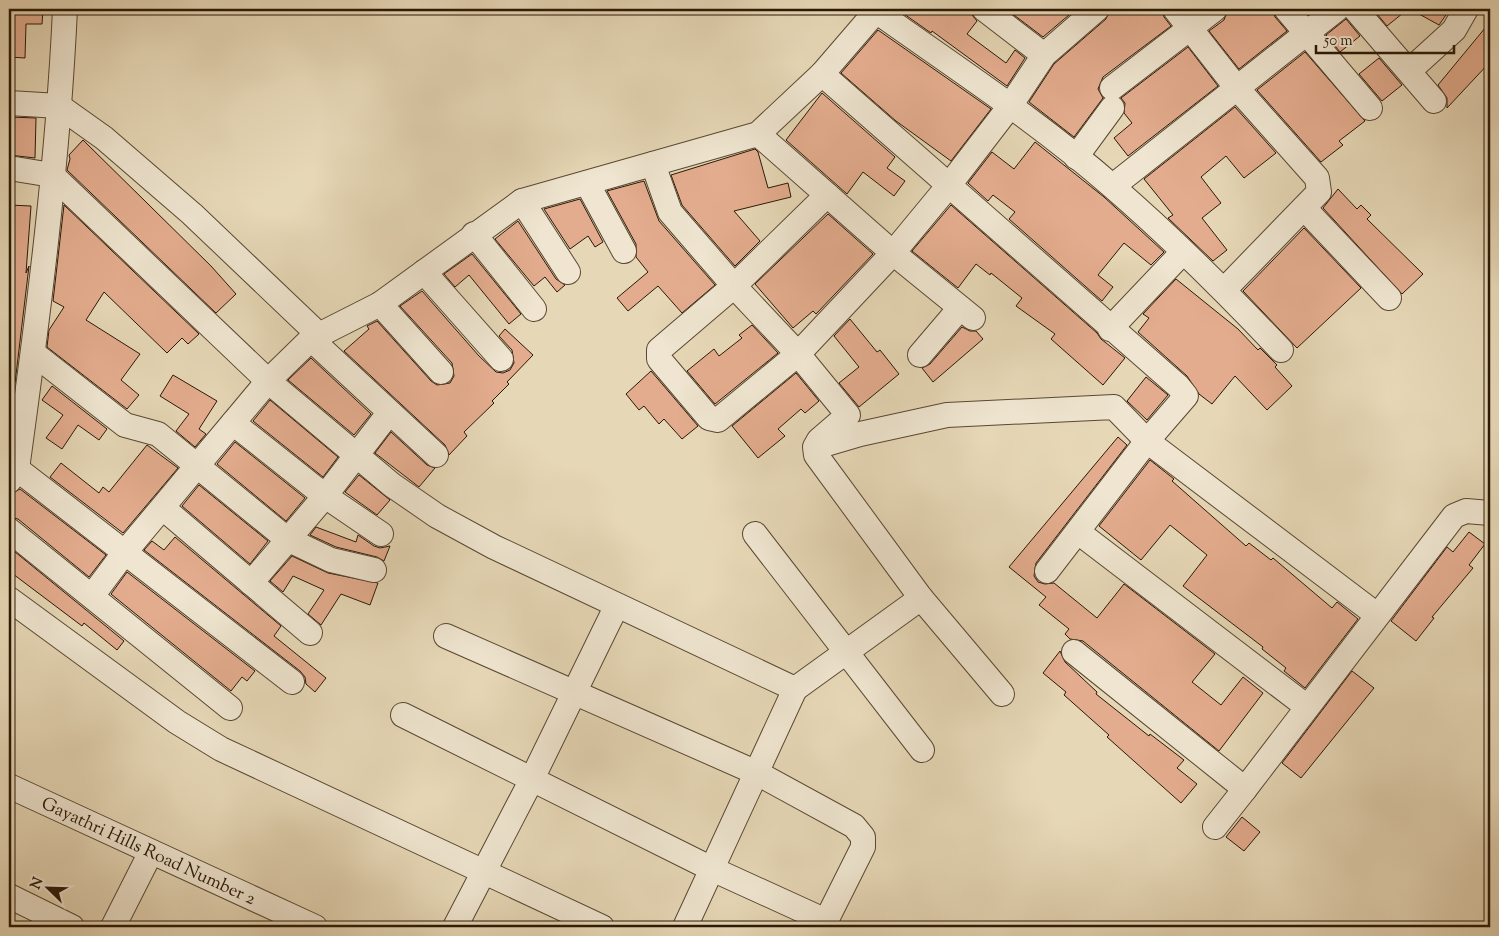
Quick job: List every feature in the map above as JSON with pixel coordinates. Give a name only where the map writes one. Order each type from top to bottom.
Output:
[{"type":"street","points":[[65,9],[59,106],[33,354],[13,475],[125,552],[292,682]]},
{"type":"street","points":[[984,9],[1044,55]]},
{"type":"street","points":[[827,195],[734,286],[659,350],[657,355],[709,418],[718,420],[798,354],[893,253],[950,184],[1010,106],[1044,55],[1097,9]]},
{"type":"street","points":[[1175,9],[1236,87],[1317,178],[1319,192],[1224,290]]},
{"type":"street","points":[[1076,157],[1112,98],[1215,9]]},
{"type":"street","points":[[1286,9],[1370,108]]},
{"type":"street","points":[[1113,186],[1337,9]]},
{"type":"street","points":[[1356,9],[1434,101]]},
{"type":"street","points":[[1409,71],[1454,30],[1466,9]]},
{"type":"street","points":[[92,596],[125,552],[268,381],[315,337],[380,304],[522,201],[758,134],[822,74],[877,10],[1010,106],[1113,186],[1224,290],[1281,350]]},
{"type":"street","points":[[822,74],[950,184],[1110,329],[1178,386],[1186,396],[1147,441],[1047,571]]},
{"type":"street","points":[[9,103],[59,106],[104,138],[192,214],[389,413],[436,455]]},
{"type":"street","points":[[758,134],[893,253],[966,313],[920,355]]},
{"type":"street","points":[[653,164],[670,212],[734,286],[798,354],[848,415],[819,440],[815,447],[816,455],[921,598],[1002,694]]},
{"type":"street","points":[[9,168],[52,175],[268,381],[392,486],[437,516],[494,547],[616,607],[795,690]]},
{"type":"street","points":[[587,183],[624,251]]},
{"type":"street","points":[[522,201],[568,272]]},
{"type":"street","points":[[1304,208],[1389,298]]},
{"type":"street","points":[[474,234],[534,309]]},
{"type":"street","points":[[1110,329],[1183,252]]},
{"type":"street","points":[[424,272],[502,359]]},
{"type":"street","points":[[380,304],[441,372]]},
{"type":"street","points":[[33,354],[125,425],[158,434],[287,539],[331,560],[374,570]]},
{"type":"street","points":[[815,447],[860,434],[947,415],[1114,407],[1147,441],[1377,615]]},
{"type":"street","points":[[251,583],[325,496],[389,413]]},
{"type":"street","points":[[233,423],[325,496],[381,534]]},
{"type":"street","points":[[162,508],[310,633]]},
{"type":"street","points":[[1215,827],[1306,706],[1454,516],[1466,510],[1490,514]]},
{"type":"street","points":[[9,530],[230,708]]},
{"type":"street","points":[[1078,532],[1306,706]]},
{"type":"street","points":[[755,534],[922,750]]},
{"type":"street","points":[[685,927],[795,690],[921,598]]},
{"type":"street","points":[[9,599],[177,722],[222,748],[602,927]]},
{"type":"street","points":[[454,927],[532,779],[616,607]]},
{"type":"street","points":[[403,715],[824,924],[863,847],[863,837],[854,826],[757,773],[446,636]]},
{"type":"street","points":[[1074,652],[1245,789]]},
{"type":"street","name":"Gayathri Hills Road Number 2","points":[[9,786],[315,927]]},
{"type":"street","points":[[113,927],[151,852]]},
{"type":"street","points":[[9,896],[72,927]]},
{"type":"building","points":[[9,9],[43,10],[42,24],[26,24],[25,58],[9,57]]},
{"type":"building","points":[[897,9],[970,9],[977,21],[967,34],[1006,63],[1015,50],[1025,58],[1007,86],[932,31],[931,33]]},
{"type":"building","points":[[1006,9],[1076,9],[1043,37]]},
{"type":"building","points":[[1110,9],[1162,9],[1164,17],[1171,26],[1103,77],[1098,89],[1103,98],[1074,137],[1029,102],[1054,64],[1106,19]]},
{"type":"building","points":[[1228,9],[1273,9],[1275,17],[1287,31],[1239,69],[1209,31],[1224,20]]},
{"type":"building","points":[[1373,9],[1408,9],[1387,26]]},
{"type":"building","points":[[1410,9],[1450,9],[1439,25]]},
{"type":"building","points":[[1346,19],[1360,36],[1340,52],[1326,35]]},
{"type":"building","points":[[1490,22],[1490,62],[1447,108],[1447,98],[1438,85]]},
{"type":"building","points":[[878,30],[991,109],[951,161],[896,121],[841,73]]},
{"type":"building","points":[[1188,47],[1218,86],[1128,156],[1114,138],[1132,123],[1124,113],[1125,103],[1121,98]]},
{"type":"building","points":[[1305,52],[1365,121],[1339,141],[1343,145],[1321,162],[1257,90]]},
{"type":"building","points":[[1379,58],[1402,85],[1382,101],[1359,74]]},
{"type":"building","points":[[822,93],[895,157],[887,168],[905,181],[894,196],[863,172],[847,194],[786,140]]},
{"type":"building","points":[[1235,107],[1276,153],[1244,178],[1226,156],[1201,177],[1221,203],[1202,218],[1227,250],[1213,261],[1168,218],[1173,215],[1144,179]]},
{"type":"building","points":[[9,117],[36,118],[35,158],[9,155]]},
{"type":"building","points":[[83,140],[211,266],[236,294],[216,313],[67,170],[70,159],[69,155]]},
{"type":"building","points":[[1035,142],[1104,197],[1164,252],[1151,265],[1124,243],[1098,275],[1113,287],[1102,301],[1009,219],[1015,212],[993,195],[988,201],[968,183],[992,152],[1014,169]]},
{"type":"building","points":[[755,149],[758,152],[768,188],[788,183],[791,197],[734,211],[760,241],[735,266],[682,205],[671,175]]},
{"type":"building","points":[[644,181],[659,221],[715,285],[682,313],[658,286],[628,311],[617,298],[648,272],[636,257],[636,244],[607,191]]},
{"type":"building","points":[[1338,189],[1357,209],[1361,205],[1371,215],[1367,219],[1423,274],[1402,294],[1323,208]]},
{"type":"building","points":[[580,199],[603,242],[595,247],[588,236],[570,249],[544,209]]},
{"type":"building","points":[[9,205],[31,206],[26,273],[29,266],[15,383],[9,383]]},
{"type":"building","points":[[64,205],[199,334],[188,344],[182,338],[167,353],[104,292],[86,320],[140,354],[121,380],[139,395],[127,409],[47,347],[49,330],[64,307],[53,301]]},
{"type":"building","points":[[951,205],[1097,333],[1101,339],[1125,358],[1103,385],[1051,339],[1055,334],[1016,306],[1022,298],[991,273],[990,275],[976,264],[958,288],[912,251]]},
{"type":"building","points":[[828,214],[873,254],[816,314],[813,311],[793,328],[755,284]]},
{"type":"building","points":[[518,221],[556,279],[565,285],[557,292],[545,277],[534,286],[495,239]]},
{"type":"building","points":[[1304,228],[1361,288],[1297,348],[1243,291]]},
{"type":"building","points":[[472,254],[521,314],[509,324],[469,275],[455,287],[444,274]]},
{"type":"building","points":[[1176,279],[1238,329],[1258,350],[1260,348],[1277,365],[1275,367],[1292,386],[1267,410],[1235,376],[1212,404],[1199,394],[1187,376],[1138,332],[1149,318],[1143,314]]},
{"type":"building","points":[[422,291],[479,356],[496,372],[503,373],[510,370],[514,363],[512,350],[499,336],[505,329],[533,355],[507,382],[509,384],[492,401],[494,403],[464,432],[467,436],[449,455],[445,445],[344,351],[369,329],[367,326],[377,321],[431,381],[437,385],[450,383],[454,376],[452,363],[400,306]]},
{"type":"building","points":[[850,319],[877,352],[880,350],[899,374],[859,407],[839,383],[859,367],[834,336]]},
{"type":"building","points":[[752,325],[778,353],[715,404],[687,371],[714,349],[719,356],[742,338],[739,335]]},
{"type":"building","points":[[962,327],[970,331],[976,331],[983,339],[933,382],[922,368],[930,364]]},
{"type":"building","points":[[311,358],[371,414],[354,435],[288,380]]},
{"type":"building","points":[[651,371],[698,426],[682,439],[664,419],[659,424],[644,406],[639,410],[626,394]]},
{"type":"building","points":[[796,373],[819,401],[805,413],[801,409],[778,429],[785,436],[758,458],[732,426]]},
{"type":"building","points":[[173,375],[217,401],[199,429],[206,434],[195,447],[176,431],[189,414],[160,396]]},
{"type":"building","points":[[1146,377],[1168,395],[1147,420],[1127,401]]},
{"type":"building","points":[[52,386],[107,429],[99,440],[78,425],[62,449],[46,438],[63,415],[42,400]]},
{"type":"building","points":[[270,400],[338,457],[323,477],[253,421]]},
{"type":"building","points":[[391,432],[427,465],[435,468],[419,487],[375,453]]},
{"type":"building","points":[[1118,437],[1127,445],[1036,563],[1034,576],[1038,582],[1045,584],[1054,583],[1097,618],[1124,584],[1215,654],[1192,682],[1221,705],[1243,677],[1263,693],[1219,751],[1083,641],[1070,639],[1065,634],[1069,629],[1039,605],[1046,597],[1009,567]]},
{"type":"building","points":[[235,442],[305,498],[286,521],[217,464]]},
{"type":"building","points":[[147,445],[178,468],[123,533],[50,477],[61,463],[99,493],[103,487],[109,492]]},
{"type":"building","points":[[1150,460],[1174,479],[1172,481],[1246,546],[1249,543],[1271,560],[1273,558],[1332,608],[1337,602],[1358,619],[1305,688],[1284,671],[1286,668],[1262,649],[1263,647],[1183,586],[1207,555],[1170,525],[1141,560],[1099,526]]},
{"type":"building","points":[[359,475],[390,500],[377,515],[345,492]]},
{"type":"building","points":[[199,485],[268,541],[250,564],[182,506]]},
{"type":"building","points":[[20,489],[106,555],[89,577],[18,519],[9,517],[9,495]]},
{"type":"building","points":[[316,527],[356,542],[358,535],[374,546],[380,548],[390,546],[384,561],[377,557],[336,547],[310,535]]},
{"type":"building","points":[[1469,532],[1485,544],[1469,565],[1473,568],[1432,617],[1434,618],[1416,641],[1391,621],[1447,547],[1453,552]]},
{"type":"building","points":[[175,537],[281,626],[274,636],[326,678],[315,692],[306,684],[305,677],[300,671],[144,550],[152,541],[164,550]]},
{"type":"building","points":[[9,547],[124,641],[117,650],[84,623],[82,626],[9,571]]},
{"type":"building","points":[[292,556],[328,573],[378,583],[370,605],[341,594],[321,625],[308,614],[324,590],[293,576],[283,592],[270,581]]},
{"type":"building","points":[[127,572],[255,671],[247,681],[242,677],[231,691],[111,594]]},
{"type":"building","points":[[1060,651],[1065,662],[1097,692],[1096,694],[1149,736],[1150,734],[1184,760],[1177,768],[1197,784],[1181,803],[1107,737],[1109,735],[1064,695],[1066,692],[1043,673]]},
{"type":"building","points":[[1352,671],[1374,688],[1301,778],[1282,763]]},
{"type":"building","points":[[1242,817],[1260,832],[1244,851],[1226,837]]}]
